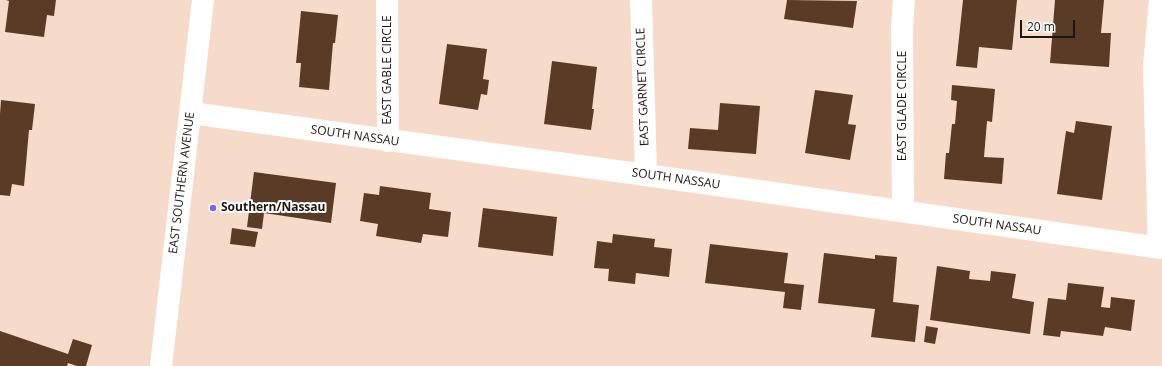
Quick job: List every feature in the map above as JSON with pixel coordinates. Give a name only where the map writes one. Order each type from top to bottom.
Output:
[{"type":"street","name":"EAST SOUTHERN AVENUE","points":[[161,366],[203,0]]},
{"type":"street","name":"EAST GABLE CIRCLE","points":[[388,0],[388,141]]},
{"type":"street","name":"EAST GARNET CIRCLE","points":[[641,0],[646,175]]},
{"type":"street","name":"EAST GLADE CIRCLE","points":[[903,212],[902,27],[904,0]]},
{"type":"street","points":[[1160,0],[1154,66],[1160,248]]},
{"type":"street","name":"SOUTH NASSAU","points":[[191,113],[646,175],[1160,248]]},
{"type":"building","points":[[6,0],[56,0],[54,16],[47,15],[44,37],[5,32],[9,1]]},
{"type":"building","points":[[787,0],[857,1],[853,28],[784,19]]},
{"type":"building","points":[[963,0],[1017,0],[1012,50],[979,47],[977,68],[956,66]]},
{"type":"building","points":[[1055,0],[1104,0],[1101,33],[1111,33],[1109,67],[1050,63]]},
{"type":"building","points":[[301,11],[338,15],[335,43],[333,43],[329,90],[299,87],[301,63],[296,63]]},
{"type":"building","points":[[447,44],[487,49],[483,79],[489,80],[487,95],[481,94],[478,110],[439,104]]},
{"type":"building","points":[[552,61],[597,67],[591,130],[544,124]]},
{"type":"building","points":[[952,85],[995,89],[992,122],[987,121],[984,157],[1004,158],[1002,184],[944,179],[946,153],[949,153],[952,124],[955,124],[957,101],[951,100]]},
{"type":"building","points":[[815,90],[853,95],[848,124],[856,125],[850,160],[805,153]]},
{"type":"building","points":[[1,100],[35,104],[32,130],[29,130],[24,186],[12,184],[10,196],[0,195]]},
{"type":"building","points":[[720,103],[760,106],[756,154],[688,149],[690,128],[718,130]]},
{"type":"building","points":[[1076,121],[1112,126],[1102,200],[1057,194],[1066,131],[1074,133]]},
{"type":"building","points":[[254,172],[336,183],[331,223],[264,213],[262,229],[247,227]]},
{"type":"building","points":[[380,186],[431,193],[429,209],[451,212],[448,237],[423,234],[421,243],[376,236],[378,224],[360,221],[364,193],[379,195]]},
{"type":"building","points":[[483,208],[557,217],[553,256],[478,247]]},
{"type":"building","points":[[232,228],[258,232],[255,247],[230,244]]},
{"type":"building","points":[[613,234],[655,239],[654,247],[672,249],[669,277],[636,273],[635,284],[608,281],[609,269],[594,268],[597,241],[612,243]]},
{"type":"building","points":[[710,244],[788,253],[784,283],[804,285],[801,310],[783,308],[785,292],[705,283]]},
{"type":"building","points":[[824,253],[875,259],[875,255],[897,257],[893,302],[919,305],[915,342],[871,337],[875,309],[818,303]]},
{"type":"building","points":[[937,266],[970,271],[969,279],[990,281],[991,271],[1016,274],[1012,298],[1034,302],[1030,334],[930,320]]},
{"type":"building","points":[[1068,283],[1104,287],[1101,307],[1110,308],[1111,297],[1135,300],[1131,331],[1105,327],[1103,336],[1061,331],[1060,337],[1043,335],[1048,298],[1066,300]]},
{"type":"building","points":[[926,326],[938,328],[935,344],[924,342]]},
{"type":"building","points":[[0,331],[68,354],[73,339],[92,345],[86,366],[77,366],[68,363],[67,366],[0,366]]},
{"type":"place","name":"Southern/Nassau","points":[[213,208]]}]
